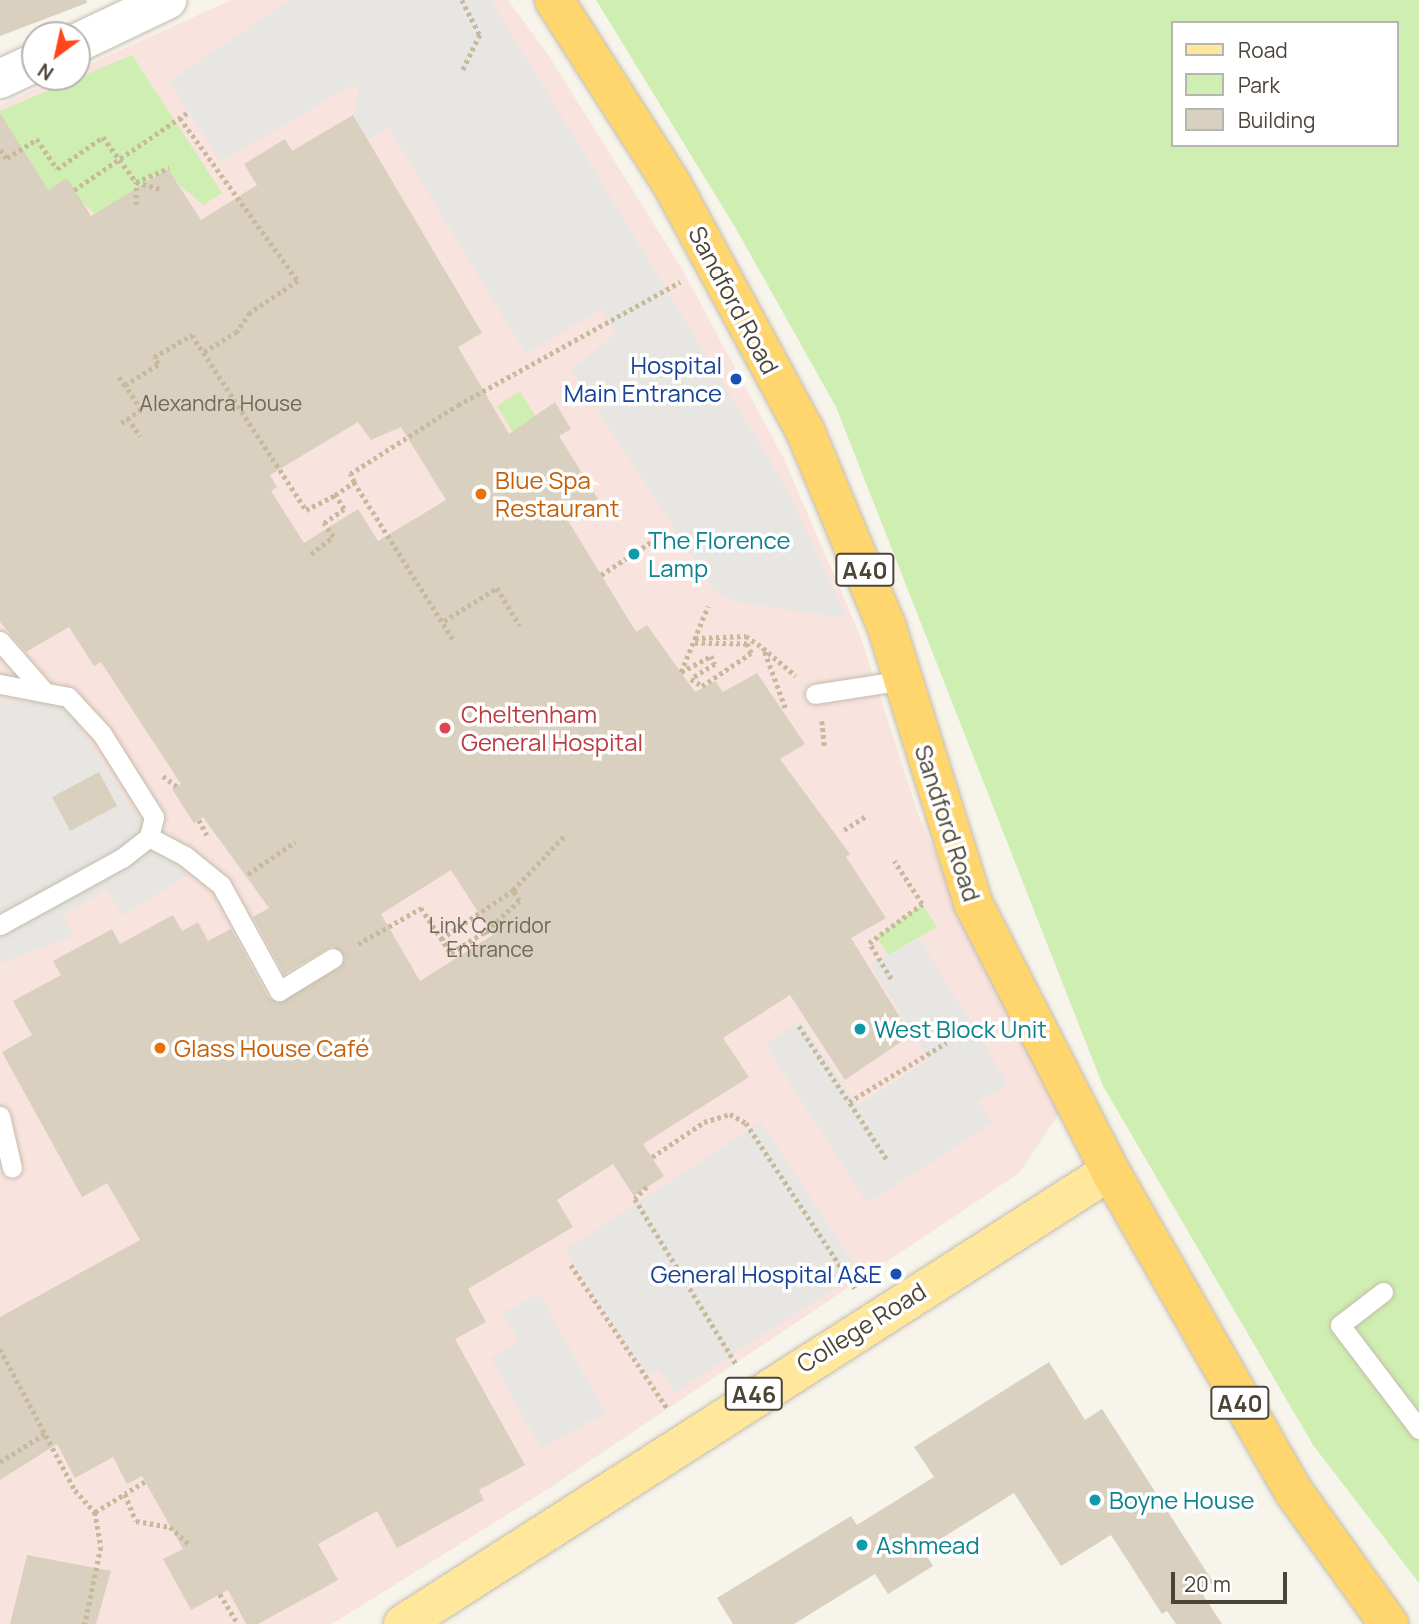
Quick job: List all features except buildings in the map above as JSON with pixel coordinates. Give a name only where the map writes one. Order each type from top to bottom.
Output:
[{"type":"highway","name":"Sandford Road","points":[[554,0],[603,72],[714,263],[841,509],[904,680],[972,903],[1110,1171],[1287,1480],[1389,1624]]},
{"type":"main road","name":"College Road","points":[[403,1624],[758,1392],[1110,1171]]},
{"type":"street","points":[[91,36],[167,0]]},
{"type":"street","points":[[0,79],[21,69]]},
{"type":"lane","points":[[0,641],[42,689]]},
{"type":"lane","points":[[815,694],[904,680]]},
{"type":"lane","points":[[0,684],[42,689],[68,697],[102,734],[148,801],[154,817],[149,837],[0,925]]},
{"type":"lane","points":[[149,837],[185,856],[221,885],[279,991],[332,958]]},
{"type":"lane","points":[[0,1116],[12,1168]]},
{"type":"lane","points":[[1383,1292],[1340,1325],[1419,1429]]},
{"type":"path","points":[[462,0],[480,35],[463,70]]},
{"type":"path","points":[[74,190],[187,113]]},
{"type":"path","points":[[180,118],[298,281],[250,313],[237,332],[204,353]]},
{"type":"path","points":[[0,150],[7,158],[37,139],[57,169],[103,137],[136,183],[136,205]]},
{"type":"path","points":[[136,183],[169,168]]},
{"type":"path","points":[[136,183],[160,189]]},
{"type":"path","points":[[454,641],[350,474],[458,405],[714,263]]},
{"type":"path","points":[[125,385],[158,364],[154,357],[192,335],[306,510],[354,482]]},
{"type":"path","points":[[120,377],[141,410],[121,423]]},
{"type":"path","points":[[128,418],[139,436]]},
{"type":"path","points":[[310,554],[333,537],[324,523],[344,509],[335,495]]},
{"type":"path","points":[[601,575],[654,540]]},
{"type":"path","points":[[444,621],[497,588],[520,626]]},
{"type":"path","points":[[694,640],[747,644],[751,653],[696,687],[691,679],[715,660],[705,655],[681,672],[694,640],[708,606]]},
{"type":"path","points":[[694,640],[746,636],[815,694]]},
{"type":"path","points":[[763,648],[785,708]]},
{"type":"path","points":[[825,748],[826,736]]},
{"type":"path","points":[[166,774],[177,786]]},
{"type":"path","points":[[844,830],[865,817]]},
{"type":"path","points":[[441,939],[513,890],[566,834]]},
{"type":"path","points":[[237,882],[295,842]]},
{"type":"path","points":[[891,979],[869,943],[922,904],[894,861]]},
{"type":"path","points":[[332,958],[421,908],[451,953],[486,931],[519,901],[513,890]]},
{"type":"path","points":[[486,931],[490,937]]},
{"type":"path","points":[[799,1026],[886,1159]]},
{"type":"path","points":[[849,1102],[946,1043]]},
{"type":"path","points":[[652,1157],[704,1122],[730,1114],[746,1123],[875,1318]]},
{"type":"path","points":[[647,1187],[635,1199],[758,1392]]},
{"type":"path","points":[[571,1265],[687,1438]]},
{"type":"path","points":[[0,1349],[75,1490],[95,1512],[101,1547],[85,1624]]},
{"type":"path","points":[[0,1462],[46,1433]]},
{"type":"path","points":[[95,1512],[145,1482]]},
{"type":"path","points":[[125,1494],[136,1521],[170,1527],[190,1545]]},
{"type":"path","points":[[220,1594],[238,1624]]},
{"type":"shaded area","name":"Cheltenham General Hospital","points":[[231,0],[508,0],[547,53],[682,269],[783,457],[860,635],[920,820],[1059,1114],[1019,1173],[548,1489],[332,1624],[0,1624],[0,105],[31,91],[91,91],[91,64]]},
{"type":"shaded area","points":[[290,0],[491,0],[788,491],[847,618],[745,604],[717,594],[571,369],[616,334],[601,309],[526,354],[388,127],[368,140],[353,115],[359,92],[354,84],[221,162],[169,81]]},
{"type":"shaded area","points":[[62,699],[124,798],[188,874],[123,916],[107,890],[63,915],[73,936],[0,963],[0,702]]},
{"type":"shaded area","points":[[920,939],[1008,1084],[978,1101],[993,1123],[867,1203],[765,1044],[800,1020],[858,1105],[929,1060],[870,964]]},
{"type":"shaded area","points":[[761,1122],[859,1272],[675,1393],[659,1368],[649,1375],[633,1357],[566,1249]]},
{"type":"shaded area","points":[[539,1293],[605,1413],[541,1449],[491,1358],[519,1342],[503,1313]]},
{"type":"green space","points":[[596,0],[1419,0],[1419,1583],[1313,1445],[1103,1086],[836,407],[735,227]]},
{"type":"green space","points":[[132,55],[222,193],[203,205],[175,181],[106,224],[82,202],[48,190],[0,130],[0,111],[47,91],[91,91],[91,72]]},
{"type":"green space","points":[[520,391],[549,438],[525,451],[497,406]]},
{"type":"green space","points":[[922,904],[937,927],[888,955],[877,937]]},
{"type":"place","name":"Hospital Main Entrance","points":[[736,379]]},
{"type":"place","name":"Blue Spa Restaurant","points":[[481,494]]},
{"type":"place","name":"The Florence Lamp","points":[[634,554]]},
{"type":"place","name":"Cheltenham General Hospital","points":[[445,728]]},
{"type":"place","name":"West Block Unit","points":[[860,1029]]},
{"type":"place","name":"Glass House Café","points":[[160,1048]]},
{"type":"place","name":"General Hospital A&E","points":[[896,1274]]},
{"type":"place","name":"Boyne House","points":[[1095,1500]]},
{"type":"place","name":"Ashmead","points":[[862,1545]]}]
